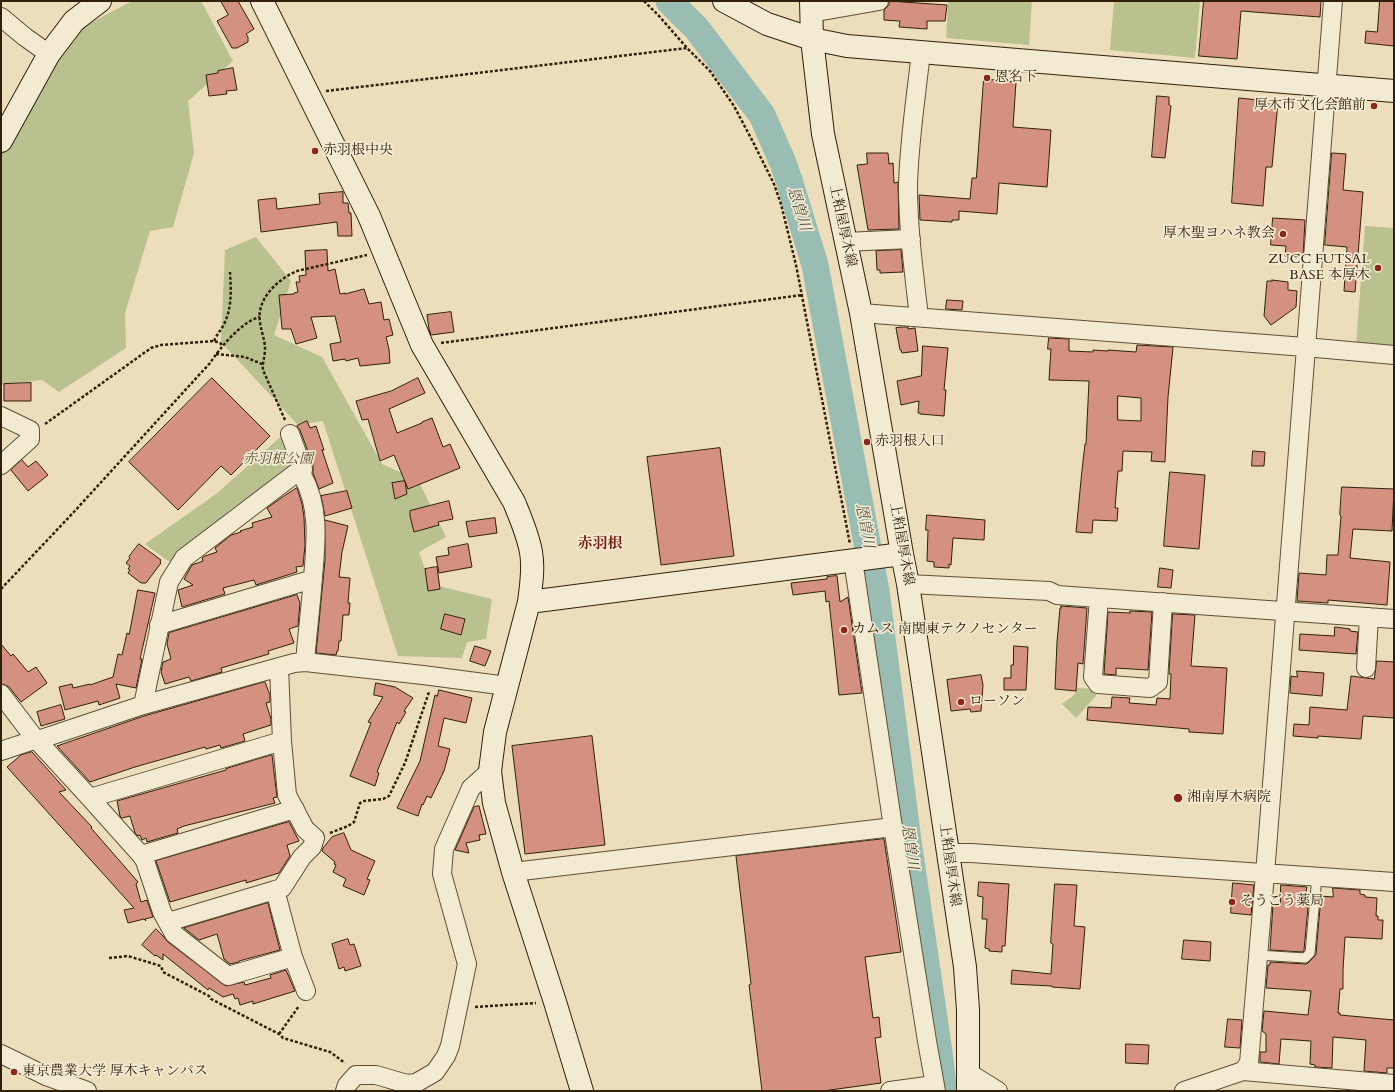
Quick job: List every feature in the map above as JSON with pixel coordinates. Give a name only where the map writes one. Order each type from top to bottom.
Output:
[{"type":"street","points":[[1,141],[49,54],[74,21],[100,1]]},
{"type":"street","points":[[262,1],[369,216],[422,345],[514,502],[524,526],[531,553],[532,580],[529,602],[495,732],[490,771],[494,803],[512,872],[555,1002],[582,1091]]},
{"type":"street","points":[[724,1],[767,24],[812,38],[847,46],[1394,91]]},
{"type":"street","points":[[811,7],[879,1]]},
{"type":"street","points":[[1243,1071],[1249,1063],[1265,874],[1333,1]]},
{"type":"street","name":"上粕屋厚木線","points":[[811,7],[812,38],[823,134],[861,313],[893,555],[908,584],[965,967],[968,1010],[969,1082]]},
{"type":"street","points":[[1,17],[24,37],[49,54]]},
{"type":"street","points":[[919,317],[911,239],[908,186],[910,148],[921,52]]},
{"type":"street","points":[[845,242],[911,239]]},
{"type":"street","points":[[861,313],[1394,355]]},
{"type":"street","points":[[1,416],[34,433],[30,439],[1,465]]},
{"type":"street","points":[[290,434],[303,469],[302,475],[314,504],[316,527],[313,579],[305,662]]},
{"type":"street","points":[[143,705],[159,625],[170,582],[184,558],[296,474],[302,475]]},
{"type":"street","points":[[529,602],[893,555]]},
{"type":"street","points":[[854,560],[893,827],[935,1088],[890,1091]]},
{"type":"street","points":[[159,625],[313,579]]},
{"type":"street","points":[[908,584],[1049,591],[1057,595],[1394,619]]},
{"type":"street","points":[[1099,598],[1093,677],[1098,684],[1150,688],[1158,682],[1163,602]]},
{"type":"street","points":[[1366,668],[1369,618]]},
{"type":"street","points":[[1,751],[143,705],[294,663],[305,662],[434,676],[507,686]]},
{"type":"street","points":[[168,922],[282,888],[302,857],[312,847],[315,838],[305,829],[287,795],[282,741],[279,668]]},
{"type":"street","points":[[1,694],[33,736],[141,855],[145,862],[162,912],[174,934],[228,976],[293,957]]},
{"type":"street","points":[[90,798],[282,741]]},
{"type":"street","points":[[345,1091],[347,1085],[356,1075],[376,1075],[407,1084],[416,1083],[435,1072],[446,1056],[450,1046],[468,964],[442,874],[444,849],[471,788],[490,771]]},
{"type":"street","points":[[141,855],[295,809]]},
{"type":"street","points":[[512,872],[893,827]]},
{"type":"street","points":[[948,853],[1394,882]]},
{"type":"street","points":[[275,890],[293,957],[306,991]]},
{"type":"street","points":[[1,1054],[46,1076],[87,1091]]},
{"type":"street","points":[[1184,1091],[1243,1071],[1394,1084]]},
{"type":"street","points":[[969,1082],[998,1091]]},
{"type":"lane","points":[[1258,955],[1305,958],[1310,953],[1317,876]]},
{"type":"path","points":[[644,1],[710,71],[734,106],[774,184],[781,204],[796,265],[854,560]]},
{"type":"path","points":[[308,93],[687,48]]},
{"type":"path","points":[[290,434],[291,428],[285,420],[263,370],[262,364],[265,349],[260,317],[261,306],[268,293],[277,282],[289,274],[384,251]]},
{"type":"path","points":[[214,341],[224,324],[229,311],[231,297],[230,272]]},
{"type":"path","points":[[422,345],[802,295]]},
{"type":"path","points":[[1,589],[72,514],[210,363],[223,346],[241,328],[255,318],[260,317]]},
{"type":"path","points":[[34,433],[151,348],[161,345],[214,341],[223,346]]},
{"type":"path","points":[[216,354],[245,357],[262,364]]},
{"type":"path","points":[[315,838],[348,826],[354,822],[360,803],[364,801],[383,799],[389,796],[405,764],[434,676]]},
{"type":"path","points":[[109,958],[128,956],[161,966],[162,972],[279,1034],[283,1038],[330,1052],[347,1065],[356,1075]]},
{"type":"path","points":[[279,1034],[306,996],[306,991]]},
{"type":"path","points":[[459,1008],[555,1002]]},
{"type":"green space","points":[[132,1],[201,1],[233,61],[188,101],[194,153],[173,227],[150,231],[125,313],[126,348],[59,392],[42,380],[1,385],[1,144],[27,91],[83,27]]},
{"type":"green space","points":[[948,1],[1032,1],[1029,45],[946,38]]},
{"type":"green space","points":[[1114,1],[1200,1],[1195,58],[1110,50]]},
{"type":"green space","name":"ZUCC FUTSAL BASE 本厚木","points":[[1365,226],[1394,228],[1394,349],[1356,346]]},
{"type":"green space","points":[[256,237],[291,281],[274,335],[322,357],[382,464],[418,480],[446,537],[419,552],[430,584],[492,599],[486,639],[467,642],[462,658],[398,656],[323,421],[298,425],[221,342],[225,250]]},
{"type":"green space","name":"赤羽根公園","points":[[285,433],[294,466],[171,563],[145,544],[216,494]]},
{"type":"green space","points":[[1077,688],[1096,689],[1096,696],[1076,718],[1062,704],[1074,695]]},
{"type":"building","points":[[221,1],[238,1],[254,29],[246,34],[248,37],[248,42],[237,48],[232,48],[217,21],[228,15]]},
{"type":"building","points":[[889,1],[947,5],[945,21],[927,21],[927,29],[899,27],[900,21],[884,20],[884,10],[889,5]]},
{"type":"building","points":[[1204,1],[1321,1],[1320,17],[1241,11],[1237,59],[1199,56]]},
{"type":"building","points":[[1380,1],[1394,1],[1394,46],[1365,43],[1366,31],[1377,32]]},
{"type":"building","points":[[233,68],[237,90],[226,91],[227,94],[209,96],[206,75]]},
{"type":"building","points":[[984,79],[1016,82],[1013,127],[1051,130],[1047,187],[999,183],[997,214],[959,211],[959,220],[952,220],[952,222],[920,220],[919,195],[970,199],[972,178],[976,178]]},
{"type":"building","points":[[1157,96],[1169,97],[1169,105],[1171,106],[1165,158],[1152,157]]},
{"type":"building","points":[[1239,98],[1278,102],[1272,167],[1266,167],[1263,206],[1232,203]]},
{"type":"building","points":[[867,153],[888,153],[889,164],[893,163],[894,183],[898,182],[899,229],[868,230],[857,165],[867,164]]},
{"type":"building","points":[[1332,153],[1346,154],[1343,190],[1363,192],[1355,292],[1344,291],[1347,247],[1325,245]]},
{"type":"building","points":[[343,192],[343,203],[348,203],[349,213],[351,213],[352,236],[338,236],[337,222],[261,232],[258,200],[276,198],[277,209],[320,204],[319,194]]},
{"type":"building","points":[[1273,218],[1305,220],[1303,257],[1285,256],[1286,246],[1271,245]]},
{"type":"building","points":[[327,250],[328,271],[335,269],[340,294],[364,289],[369,304],[381,302],[384,320],[389,319],[393,335],[386,337],[390,363],[360,366],[358,358],[346,361],[345,359],[333,361],[330,344],[341,342],[335,316],[311,317],[317,338],[296,344],[291,329],[282,329],[279,295],[294,294],[298,292],[296,282],[300,282],[299,276],[306,275],[305,251]]},
{"type":"building","points":[[901,250],[903,272],[880,273],[880,270],[877,270],[876,251]]},
{"type":"building","points":[[1272,280],[1288,282],[1288,290],[1297,291],[1296,307],[1271,325],[1264,316],[1267,281]]},
{"type":"building","points":[[947,300],[963,301],[962,310],[946,309]]},
{"type":"building","points":[[451,312],[454,332],[431,335],[427,315]]},
{"type":"building","points":[[908,327],[908,329],[915,328],[918,351],[902,353],[900,350],[896,328]]},
{"type":"building","points":[[1049,338],[1069,339],[1069,351],[1093,352],[1093,350],[1108,350],[1136,352],[1137,345],[1173,347],[1168,397],[1165,462],[1151,461],[1152,452],[1123,451],[1122,471],[1118,471],[1115,508],[1118,508],[1117,521],[1093,520],[1092,533],[1076,532],[1086,444],[1089,381],[1049,380],[1051,349],[1048,349]],"holes":[[[1118,396],[1141,398],[1141,421],[1118,420]]]},
{"type":"building","points":[[923,346],[948,348],[944,390],[946,390],[944,416],[918,413],[919,401],[901,405],[897,381],[921,376]]},
{"type":"building","points":[[212,378],[270,436],[231,475],[221,466],[178,510],[129,462]]},
{"type":"building","points":[[418,378],[425,393],[389,409],[397,433],[432,418],[443,447],[450,444],[460,468],[408,489],[394,455],[380,461],[368,419],[362,420],[356,401],[391,391]]},
{"type":"building","points":[[31,383],[31,401],[4,401],[4,384]]},
{"type":"building","points":[[307,421],[310,428],[316,426],[333,483],[319,489],[313,473],[313,465],[300,430],[297,426]]},
{"type":"building","points":[[720,448],[734,556],[661,565],[647,457]]},
{"type":"building","points":[[1253,451],[1265,452],[1264,466],[1252,466]]},
{"type":"building","points":[[22,460],[28,467],[36,461],[48,475],[28,491],[11,470]]},
{"type":"building","points":[[1170,472],[1205,475],[1199,549],[1164,546]]},
{"type":"building","points":[[405,481],[407,494],[395,499],[392,483]]},
{"type":"building","points":[[1342,487],[1394,489],[1392,531],[1353,529],[1350,558],[1390,562],[1387,605],[1328,600],[1328,603],[1297,601],[1299,573],[1326,575],[1327,555],[1338,555]]},
{"type":"building","points":[[297,488],[304,517],[305,545],[303,566],[296,567],[297,572],[256,585],[254,580],[223,588],[225,594],[182,607],[178,590],[193,585],[184,579],[192,565],[203,561],[202,558],[205,556],[217,552],[215,548],[231,535],[253,527],[252,523],[272,517],[267,508]]},
{"type":"building","points":[[347,491],[352,508],[325,516],[321,496]]},
{"type":"building","points":[[449,501],[453,519],[438,522],[439,525],[414,532],[410,511]]},
{"type":"building","points":[[927,515],[985,520],[984,540],[953,538],[951,565],[949,564],[949,568],[934,567],[934,562],[927,561]]},
{"type":"building","points":[[495,518],[497,533],[469,537],[466,522]]},
{"type":"building","points":[[325,520],[348,526],[342,552],[339,577],[350,578],[348,603],[350,603],[349,615],[343,615],[341,641],[339,641],[336,655],[316,653],[325,560]]},
{"type":"building","points":[[139,544],[161,560],[161,563],[146,583],[141,583],[128,573],[130,566],[126,563]]},
{"type":"building","points":[[468,544],[472,567],[439,573],[436,557],[449,555],[448,548]]},
{"type":"building","points":[[437,567],[440,589],[428,591],[425,569]]},
{"type":"building","points":[[1160,568],[1173,570],[1171,588],[1158,587]]},
{"type":"building","points":[[837,576],[840,602],[848,597],[862,693],[839,695],[829,601],[826,602],[825,591],[793,595],[791,583],[827,579],[827,577]]},
{"type":"building","points":[[138,590],[155,593],[140,659],[142,659],[136,688],[116,684],[120,698],[99,705],[98,701],[65,710],[59,687],[72,684],[73,688],[90,685],[113,677],[118,654],[122,655],[127,633],[129,634]]},
{"type":"building","points":[[297,595],[300,603],[298,626],[289,629],[294,643],[268,651],[269,654],[221,668],[222,672],[191,681],[189,677],[165,684],[161,672],[163,662],[171,659],[167,644],[169,633]]},
{"type":"building","points":[[1061,606],[1087,608],[1083,664],[1078,663],[1076,691],[1055,689],[1057,642]]},
{"type":"building","points":[[1130,611],[1152,612],[1148,670],[1116,668],[1116,675],[1104,674],[1108,612],[1130,613]]},
{"type":"building","points":[[445,614],[465,619],[461,635],[441,629]]},
{"type":"building","points":[[1173,614],[1195,615],[1191,666],[1227,668],[1223,734],[1189,732],[1189,729],[1087,720],[1088,707],[1111,708],[1112,697],[1130,698],[1129,703],[1156,705],[1157,698],[1170,699],[1171,674],[1169,674],[1169,672]]},
{"type":"building","points":[[1335,627],[1350,629],[1350,631],[1358,632],[1356,654],[1299,650],[1300,634],[1334,636]]},
{"type":"building","points":[[1,644],[11,656],[13,654],[28,672],[36,667],[47,683],[21,702],[9,687],[1,684]]},
{"type":"building","points":[[475,646],[491,651],[485,666],[470,661]]},
{"type":"building","points":[[1014,646],[1028,647],[1026,690],[1004,690],[1004,678],[1011,678],[1011,665],[1013,665]]},
{"type":"building","points":[[1377,661],[1394,662],[1394,718],[1363,716],[1361,739],[1293,736],[1294,724],[1309,725],[1310,707],[1347,710],[1351,676],[1374,679]]},
{"type":"building","points":[[1297,671],[1324,673],[1322,696],[1290,693],[1291,676],[1297,677]]},
{"type":"building","points":[[981,675],[983,685],[981,711],[971,712],[970,709],[951,711],[947,680]]},
{"type":"building","points":[[265,682],[270,695],[270,702],[266,703],[271,719],[271,725],[243,734],[245,741],[221,748],[220,745],[206,749],[205,747],[135,767],[90,782],[57,746],[144,716]]},
{"type":"building","points":[[376,683],[395,687],[413,698],[404,711],[406,712],[399,724],[397,722],[377,772],[379,773],[375,786],[350,776],[371,723],[368,722],[383,697],[374,695]]},
{"type":"building","points":[[439,690],[472,698],[466,723],[444,718],[438,746],[450,749],[444,771],[431,798],[427,796],[423,805],[422,804],[418,816],[397,808],[420,761],[435,695],[437,696]]},
{"type":"building","points":[[61,705],[65,719],[41,726],[37,712]]},
{"type":"building","points":[[592,736],[605,845],[525,854],[512,746]]},
{"type":"building","points":[[32,752],[66,790],[59,792],[92,827],[91,828],[138,882],[136,884],[141,902],[147,900],[153,917],[145,919],[146,921],[144,919],[128,923],[124,910],[134,908],[7,767],[21,755]]},
{"type":"building","points":[[272,755],[277,797],[273,798],[275,803],[184,826],[177,829],[178,833],[147,842],[146,838],[142,840],[140,835],[138,836],[135,833],[130,816],[122,818],[120,816],[117,801],[226,770]]},
{"type":"building","points":[[479,806],[486,834],[479,835],[480,840],[466,843],[469,853],[455,850],[474,807]]},
{"type":"building","points":[[289,822],[299,841],[287,845],[290,856],[279,873],[246,883],[246,880],[170,902],[156,861]]},
{"type":"building","points":[[344,833],[351,850],[375,861],[367,879],[370,880],[364,895],[343,886],[346,879],[333,872],[336,865],[334,864],[335,862],[322,851],[332,837]]},
{"type":"building","points":[[884,839],[901,952],[865,957],[873,1018],[879,1017],[881,1037],[875,1038],[881,1083],[823,1091],[762,1091],[749,985],[751,984],[736,856]]},
{"type":"building","points":[[979,882],[1009,884],[1005,946],[1002,946],[1002,952],[989,951],[989,949],[985,948],[987,919],[982,919],[983,897],[978,896]]},
{"type":"building","points":[[1233,883],[1254,885],[1251,915],[1231,913]]},
{"type":"building","points":[[1055,884],[1077,885],[1074,926],[1085,927],[1080,989],[1011,984],[1012,970],[1051,974],[1053,944],[1051,943]]},
{"type":"building","points":[[1281,885],[1307,887],[1306,892],[1309,896],[1303,952],[1270,950],[1273,904],[1280,904]]},
{"type":"building","points":[[1333,888],[1360,890],[1360,894],[1365,895],[1365,897],[1377,898],[1376,916],[1378,916],[1378,920],[1383,920],[1382,939],[1345,937],[1343,989],[1340,989],[1338,1013],[1340,1013],[1340,1015],[1394,1020],[1394,1068],[1387,1068],[1387,1073],[1364,1071],[1366,1040],[1333,1037],[1332,1068],[1315,1067],[1315,1065],[1310,1064],[1311,1041],[1281,1039],[1279,1064],[1260,1062],[1260,1052],[1266,1052],[1266,1034],[1262,1031],[1264,1011],[1308,1015],[1311,991],[1266,988],[1268,965],[1270,965],[1270,962],[1307,964],[1314,957],[1316,954],[1321,896],[1333,897]]},
{"type":"building","points":[[268,903],[280,950],[230,964],[224,959],[217,934],[199,940],[184,928]]},
{"type":"building","points":[[156,929],[168,942],[226,986],[244,982],[245,985],[271,978],[270,975],[286,970],[295,991],[253,1004],[253,1001],[240,1005],[238,998],[235,999],[233,994],[223,997],[209,988],[208,990],[163,954],[163,960],[156,955],[155,956],[142,945]]},
{"type":"building","points":[[348,939],[350,945],[354,944],[361,966],[345,971],[344,967],[339,969],[332,944]]},
{"type":"building","points":[[1184,940],[1211,942],[1210,961],[1182,959]]},
{"type":"building","points":[[1228,1019],[1242,1020],[1240,1048],[1225,1047]]},
{"type":"building","points":[[1126,1044],[1149,1045],[1148,1064],[1126,1063]]},
{"type":"waterway","name":"恩曽川","points":[[669,1],[697,29],[762,115],[783,163],[815,265],[876,591],[908,841],[943,1085],[946,1091]]},
{"type":"place","name":"恩名下","points":[[987,78]]},
{"type":"place","name":"厚木市文化会館前","points":[[1374,106]]},
{"type":"place","name":"赤羽根中央","points":[[315,151]]},
{"type":"place","name":"厚木聖ヨハネ教会","points":[[1283,234]]},
{"type":"place","name":"ZUCC FUTSAL BASE 本厚木","points":[[1378,268]]},
{"type":"place","name":"赤羽根入口","points":[[867,442]]},
{"type":"place","name":"カムス 南関東テクノセンター","points":[[844,630]]},
{"type":"place","name":"ローソン","points":[[961,702]]},
{"type":"place","name":"湘南厚木病院","points":[[1178,798]]},
{"type":"place","name":"そうごう薬局","points":[[1232,902]]},
{"type":"place","name":"東京農業大学 厚木キャンパス","points":[[14,1072]]},
{"type":"district","name":"赤羽根","points":[[600,545]]}]
